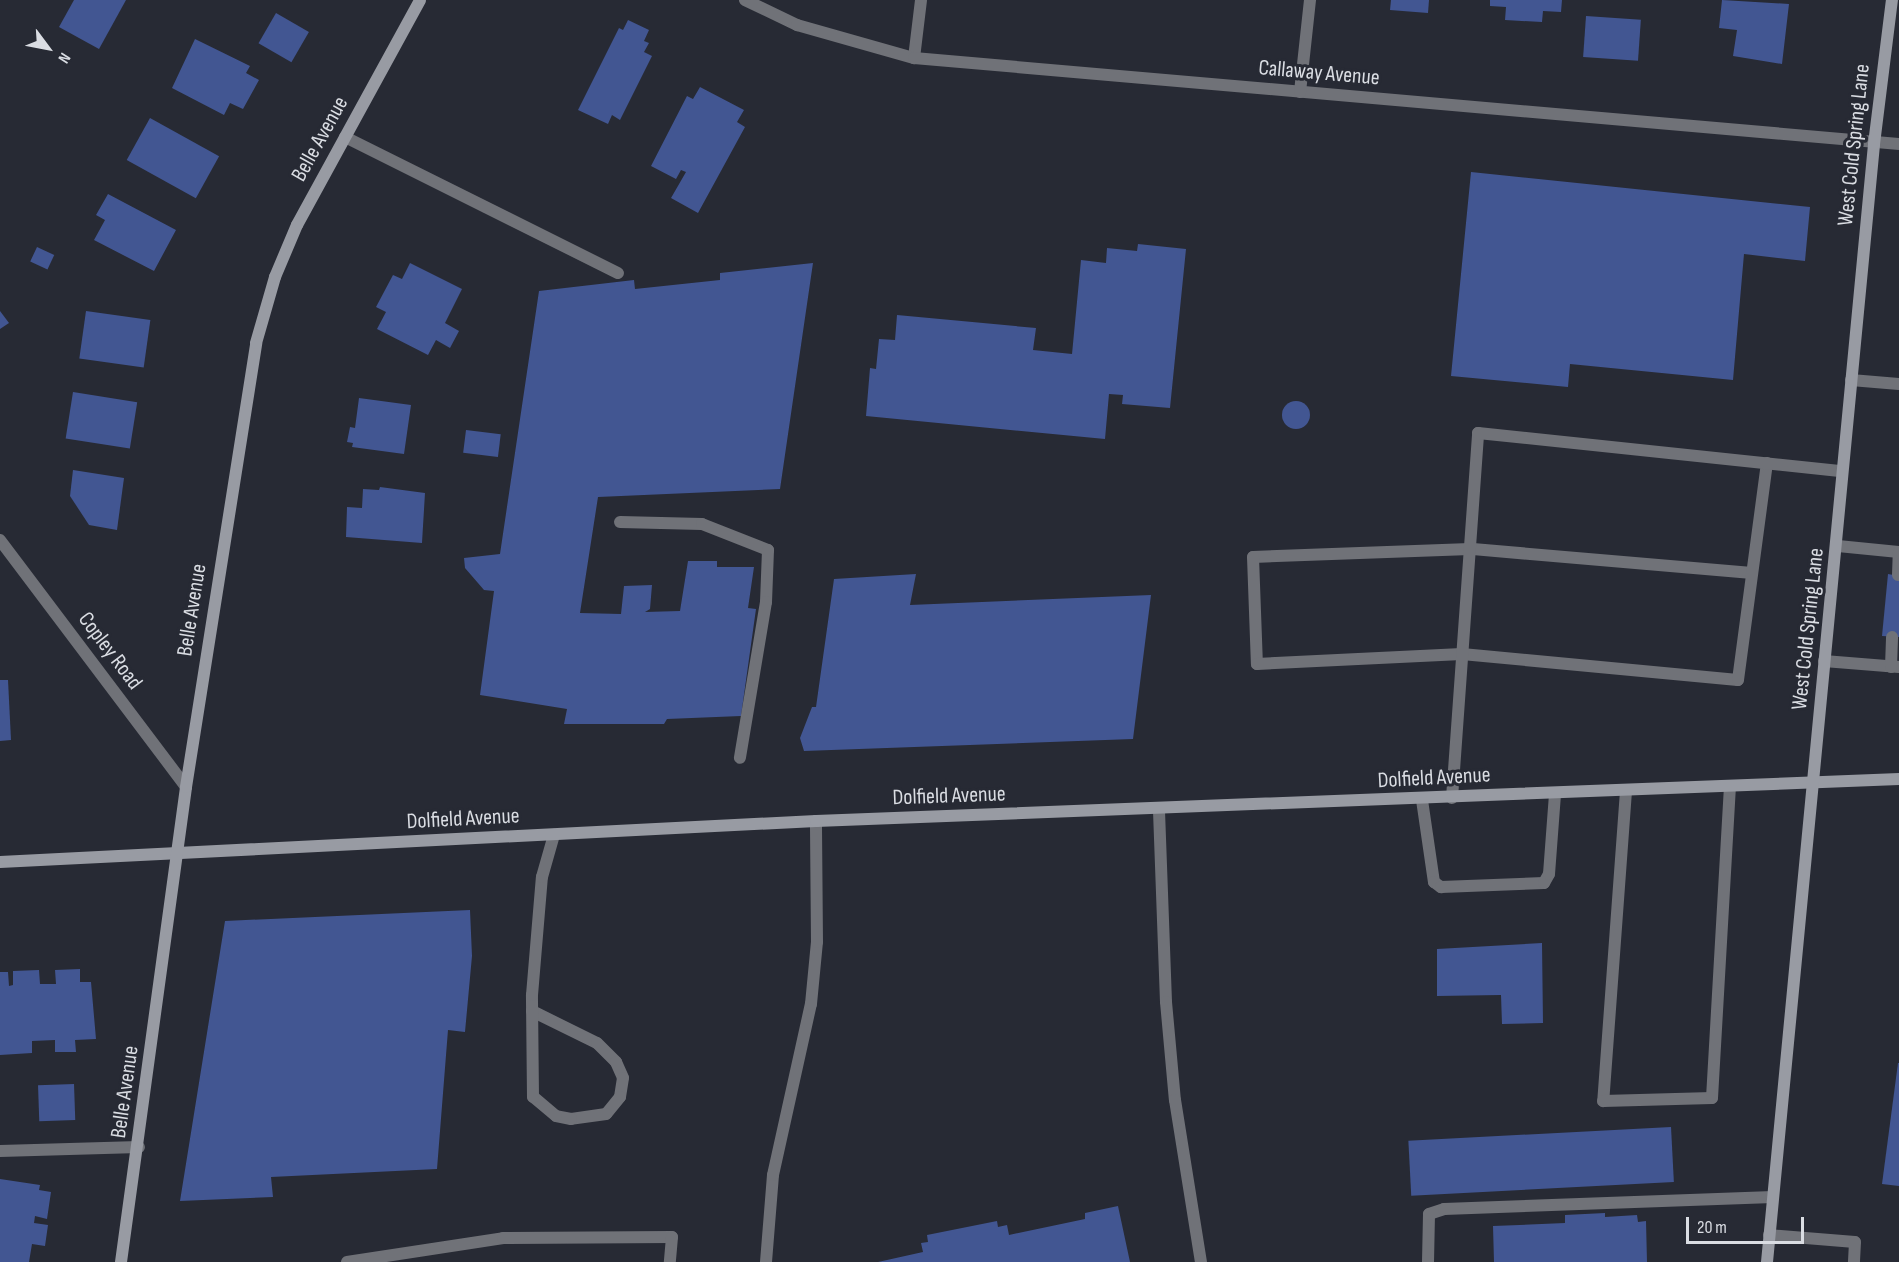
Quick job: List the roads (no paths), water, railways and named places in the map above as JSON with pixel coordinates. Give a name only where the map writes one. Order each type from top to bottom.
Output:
[{"type":"street","name":"Belle Avenue","points":[[121,1262],[139,1147],[186,787],[256,343],[275,277],[293,235],[420,0]]},
{"type":"street","name":"Callaway Avenue","points":[[745,0],[797,25],[914,58],[1874,144],[1899,144]]},
{"type":"street","points":[[914,58],[921,0]]},
{"type":"street","points":[[1300,92],[1310,0]]},
{"type":"street","name":"West Cold Spring Lane","points":[[1767,1262],[1824,661],[1838,546],[1842,471],[1874,144],[1892,0]]},
{"type":"street","points":[[345,137],[618,273]]},
{"type":"street","points":[[1851,380],[1899,384]]},
{"type":"street","points":[[1452,798],[1478,433],[1842,471]]},
{"type":"street","points":[[1752,573],[1470,549],[1253,557],[1257,664],[1462,654],[1738,680],[1767,463]]},
{"type":"street","points":[[620,522],[702,525],[768,550],[766,602],[740,758]]},
{"type":"street","name":"Copley Road","points":[[0,540],[186,787]]},
{"type":"street","points":[[1838,546],[1899,552],[1898,575]]},
{"type":"street","points":[[1824,661],[1895,667],[1892,637]]},
{"type":"street","name":"Dolfield Avenue","points":[[0,862],[177,855],[816,821],[1159,811],[1899,779]]},
{"type":"street","points":[[1626,791],[1603,1101],[1712,1098],[1730,787]]},
{"type":"street","points":[[1422,800],[1434,882],[1441,887],[1544,883],[1550,874],[1555,794]]},
{"type":"street","points":[[1159,811],[1166,1002],[1174,1089],[1201,1262]]},
{"type":"street","points":[[766,1262],[773,1175],[811,1004],[818,942],[816,821]]},
{"type":"street","points":[[532,1011],[597,1043],[616,1062],[623,1078],[620,1097],[606,1114],[571,1119],[556,1116],[533,1098],[532,1011],[542,877],[554,835]]},
{"type":"street","points":[[0,1151],[139,1147]]},
{"type":"street","points":[[1428,1262],[1429,1214],[1444,1209],[1773,1197]]},
{"type":"street","points":[[1769,1235],[1855,1242],[1854,1262]]},
{"type":"street","points":[[347,1262],[503,1238],[672,1237],[670,1262]]}]
